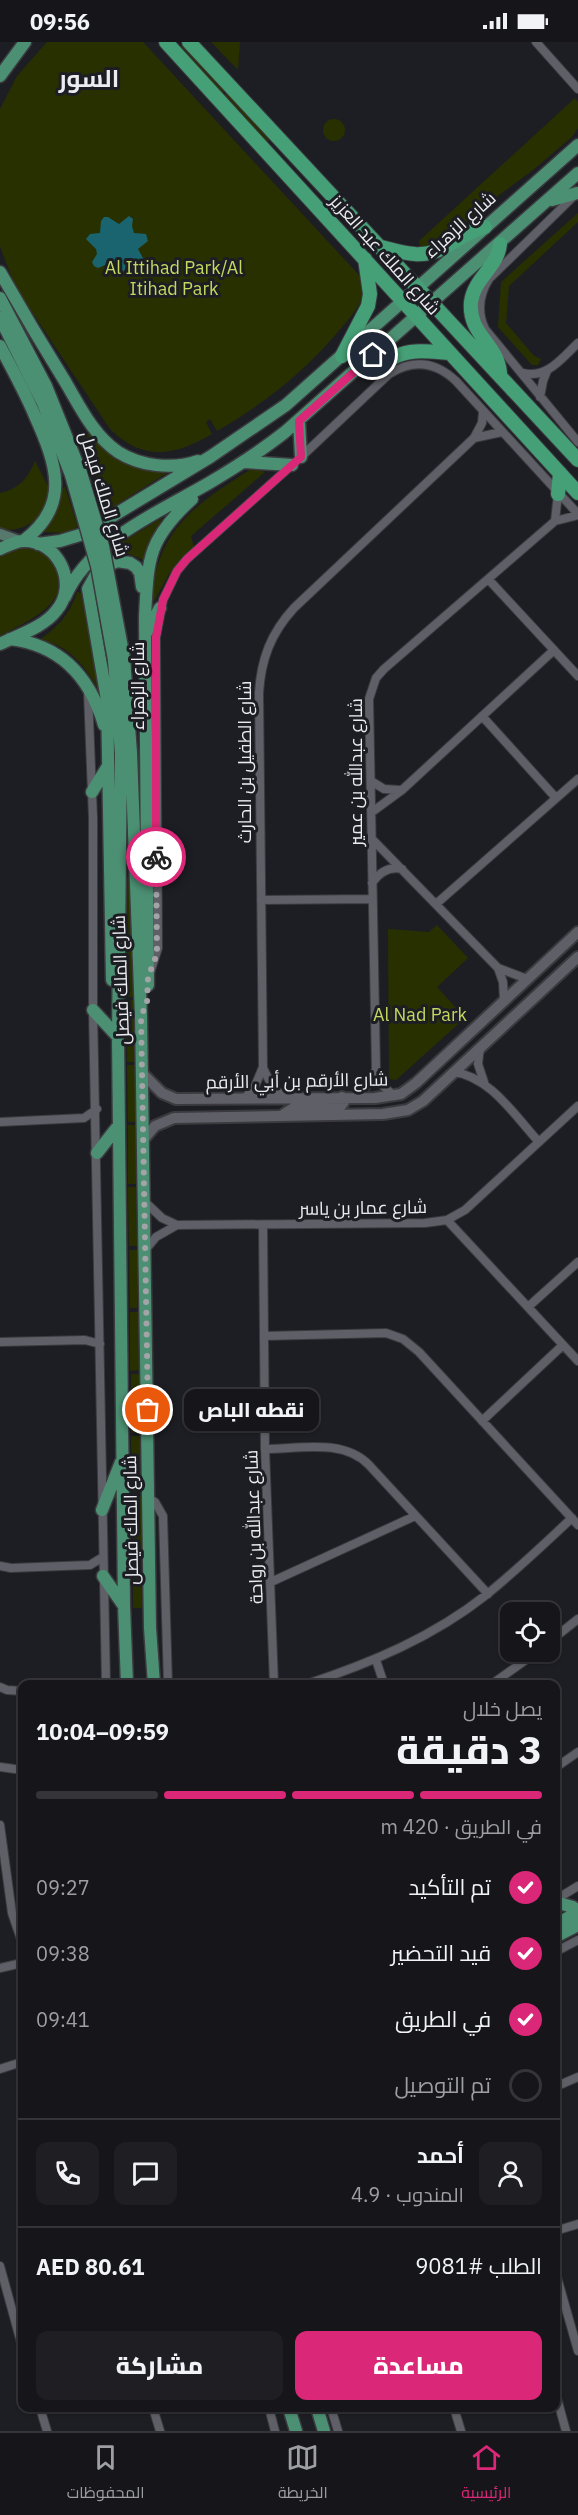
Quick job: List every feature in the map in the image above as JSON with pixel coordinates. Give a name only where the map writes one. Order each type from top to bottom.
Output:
[{"type":"highway","name":"شارع الملك عبد العزيز","points":[[166,42],[578,493]]},
{"type":"highway","name":"شارع الملك عبد العزيز","points":[[189,42],[500,376],[574,445],[578,460]]},
{"type":"highway","points":[[381,246],[414,255],[434,253],[467,233],[485,227]]},
{"type":"highway","points":[[500,244],[496,259],[477,282],[473,291],[471,311],[476,329],[497,358],[500,376]]},
{"type":"highway","points":[[342,356],[368,306],[370,294],[365,259]]},
{"type":"highway","points":[[358,369],[374,369],[396,356],[409,352],[450,353]]},
{"type":"highway","points":[[558,494],[560,473]]},
{"type":"main road","points":[[0,76],[25,42]]},
{"type":"main road","name":"شارع الزهراء","points":[[38,544],[60,542],[83,534],[210,457],[286,405],[578,145]]},
{"type":"main road","points":[[5,641],[49,619],[58,609],[75,577],[96,553],[244,462],[299,421],[578,173]]},
{"type":"main road","points":[[548,201],[577,193]]},
{"type":"main road","points":[[0,272],[93,427],[104,440],[118,452],[133,459],[163,465],[191,463],[210,457]]},
{"type":"main road","points":[[0,285],[18,313],[26,318]]},
{"type":"main road","name":"شارع الملك فيصل","points":[[0,298],[46,386],[105,555],[131,753],[141,1016],[150,1628],[154,1680]]},
{"type":"main road","name":"شارع الملك فيصل","points":[[0,318],[76,474]]},
{"type":"main road","points":[[0,345],[41,429],[55,469],[56,490],[50,510],[39,527],[23,541],[0,549]]},
{"type":"main road","points":[[244,462],[297,461],[299,421]]},
{"type":"main road","points":[[141,1016],[147,1003],[148,977],[145,617],[149,561],[158,536],[174,515],[211,482]]},
{"type":"main road","points":[[0,534],[38,544],[51,551],[63,568],[66,583],[65,597]]},
{"type":"main road","points":[[119,994],[111,976],[108,739],[104,674],[88,596],[90,582],[98,571],[117,561],[130,563],[136,567],[142,580],[141,604],[145,617]]},
{"type":"main road","points":[[145,634],[160,608]]},
{"type":"main road","points":[[5,641],[24,640],[49,649],[71,665],[88,686],[108,739]]},
{"type":"main road","name":"شارع الملك فيصل","points":[[119,659],[122,754],[118,1037],[124,1606],[127,1680]]},
{"type":"main road","points":[[92,792],[108,766]]},
{"type":"main road","points":[[93,1010],[118,1037]]},
{"type":"main road","points":[[97,1153],[120,1125]]},
{"type":"main road","points":[[102,1510],[123,1455]]},
{"type":"main road","points":[[104,1576],[124,1606]]},
{"type":"main road","points":[[560,1903],[576,1908]]},
{"type":"main road","points":[[560,1914],[576,1908]]},
{"type":"main road","points":[[560,1921],[576,1908]]},
{"type":"main road","points":[[560,1930],[578,1924]]},
{"type":"main road","points":[[290,2412],[296,2431]]},
{"type":"main road","points":[[318,2412],[324,2431]]},
{"type":"street","points":[[536,42],[578,89]]},
{"type":"street","name":"شارع الملك عبد العزيز","points":[[574,445],[523,374],[485,329],[480,310],[481,297],[489,279],[577,193]]},
{"type":"street","points":[[540,398],[547,371],[578,343]]},
{"type":"street","name":"شارع الزهراء","points":[[148,977],[158,948],[156,637],[160,608],[169,585],[187,559],[297,461],[381,381],[397,369],[416,363],[427,364],[448,373],[483,412]]},
{"type":"street","points":[[523,374],[533,375],[547,371]]},
{"type":"street","points":[[483,412],[578,515]]},
{"type":"street","name":"شارع الطفيل بن الحارث","points":[[245,1098],[255,1086],[262,1067],[259,693],[260,674],[271,638],[294,608],[474,438],[483,412]]},
{"type":"street","points":[[474,438],[502,432]]},
{"type":"street","points":[[555,521],[558,494]]},
{"type":"street","name":"شارع عبدالله بن عمير","points":[[393,1096],[382,1085],[376,1069],[369,699],[376,678],[555,521],[578,515]]},
{"type":"street","points":[[489,580],[578,676]]},
{"type":"street","points":[[372,812],[402,790],[554,650]]},
{"type":"street","name":"شارع الملك فيصل","points":[[88,686],[92,792],[93,1010],[97,1109],[106,1680]]},
{"type":"street","points":[[482,716],[556,798]]},
{"type":"street","points":[[436,904],[578,779]]},
{"type":"street","points":[[371,781],[384,789],[402,790]]},
{"type":"street","points":[[372,839],[498,968],[503,982],[504,1000]]},
{"type":"street","points":[[372,883],[388,869],[403,869]]},
{"type":"street","points":[[261,900],[372,899]]},
{"type":"street","name":"شارع الأرقم بن أبي الأرقم","points":[[142,1073],[162,1094],[176,1099],[354,1098],[402,1094],[578,932]]},
{"type":"street","name":"شارع الأرقم بن أبي الأرقم","points":[[143,1140],[161,1122],[174,1118],[400,1113],[416,1107],[578,957]]},
{"type":"street","points":[[498,968],[527,979]]},
{"type":"street","points":[[480,1047],[478,1064],[484,1083]]},
{"type":"street","points":[[262,1067],[272,1086],[284,1097]]},
{"type":"street","points":[[354,1098],[369,1084],[376,1069]]},
{"type":"street","points":[[453,1072],[467,1074],[484,1083],[539,1142]]},
{"type":"street","points":[[283,1114],[295,1107],[341,1106],[344,1102],[342,1097]]},
{"type":"street","points":[[196,1116],[188,1113],[189,1107],[229,1105],[245,1098]]},
{"type":"street","name":"شارع عمار بن ياسر","points":[[177,1225],[424,1223],[447,1220],[470,1206],[578,1106]]},
{"type":"street","points":[[0,1122],[84,1118],[93,1114],[97,1109]]},
{"type":"street","points":[[145,1202],[162,1218],[177,1225]]},
{"type":"street","points":[[447,1220],[578,1361]]},
{"type":"street","name":"شارع عبدالله بن رواحة","points":[[263,1224],[265,1449],[274,1680]]},
{"type":"street","points":[[146,1249],[156,1237],[177,1225]]},
{"type":"street","points":[[528,1307],[578,1262]]},
{"type":"street","points":[[264,1336],[379,1333],[393,1335],[412,1345],[575,1522],[488,1594],[441,1626],[376,1660],[318,1680]]},
{"type":"street","points":[[0,1342],[85,1340],[100,1344]]},
{"type":"street","points":[[482,1421],[563,1344]]},
{"type":"street","points":[[265,1449],[333,1448],[354,1453],[362,1458],[488,1594]]},
{"type":"street","points":[[148,1498],[155,1502],[163,1516],[168,1680]]},
{"type":"street","points":[[271,1582],[416,1516]]},
{"type":"street","points":[[0,1566],[11,1568],[90,1565],[103,1557]]},
{"type":"street","points":[[560,1633],[578,1619]]},
{"type":"street","points":[[376,1660],[383,1680]]},
{"type":"street","points":[[498,1680],[523,1662]]},
{"type":"street","points":[[100,1680],[105,1674]]},
{"type":"street","points":[[0,1687],[18,1691]]},
{"type":"street","points":[[560,1765],[578,1752]]},
{"type":"street","points":[[0,1767],[18,1769]]},
{"type":"street","points":[[0,1825],[12,1913],[18,1930]]},
{"type":"street","points":[[560,1898],[578,1886]]},
{"type":"street","points":[[560,1949],[578,1940]]},
{"type":"street","points":[[0,1968],[18,1964]]},
{"type":"street","points":[[0,2069],[18,2063]]},
{"type":"street","points":[[560,2085],[578,2077]]},
{"type":"street","points":[[560,2229],[578,2224]]},
{"type":"street","points":[[0,2266],[18,2333]]},
{"type":"street","points":[[560,2288],[578,2351]]},
{"type":"street","points":[[560,2409],[566,2431]]},
{"type":"street","points":[[41,2412],[47,2431]]},
{"type":"street","points":[[156,2412],[160,2431]]},
{"type":"street","points":[[270,2412],[275,2431]]},
{"type":"street","points":[[332,2412],[338,2431]]},
{"type":"street","points":[[455,2412],[461,2431]]},
{"type":"green space","name":"Al Ittihad Park/Al Itihad Park","points":[[47,42],[143,42],[358,274],[361,280],[362,296],[355,311],[315,357],[284,385],[217,431],[210,419],[206,422],[212,434],[185,447],[172,451],[147,451],[123,440],[110,429],[22,297],[0,246],[0,109],[17,76]]},
{"type":"green space","points":[[240,42],[238,70],[212,43]]},
{"type":"green space","points":[[183,44],[225,90],[221,94],[179,48]]},
{"type":"green space","points":[[227,92],[270,139],[266,143],[223,96]]},
{"type":"green space","points":[[575,98],[578,102],[578,128],[572,137],[442,243],[420,249],[419,241]]},
{"type":"green space","points":[[334,119],[344,126],[345,130],[338,140],[334,141],[324,134],[323,130],[330,120]]},
{"type":"green space","points":[[578,213],[578,222],[509,286],[506,323],[534,356],[541,359],[538,365],[532,365],[498,327],[501,282]]},
{"type":"green space","points":[[85,433],[91,433],[117,455],[134,465],[167,473],[108,510],[83,441]]},
{"type":"green space","points":[[35,461],[49,488],[46,506],[35,520],[19,529],[0,529],[0,493],[22,482]]},
{"type":"green space","points":[[253,468],[265,472],[191,536],[194,548],[169,574],[152,605],[155,579],[161,557],[170,538],[197,507]]},
{"type":"green space","points":[[65,487],[78,527],[64,533],[43,532],[57,512],[62,488]]},
{"type":"green space","points":[[162,518],[144,560],[129,554],[118,555],[114,547]]},
{"type":"green space","points":[[23,548],[42,553],[52,562],[59,580],[58,591],[53,601],[44,610],[0,636],[0,556]]},
{"type":"green space","points":[[77,592],[81,593],[100,692],[76,658],[59,646],[39,640],[62,619],[71,607]]},
{"type":"green space","points":[[127,877],[130,877],[132,935],[125,935]]},
{"type":"green space","name":"Al Nad Park","points":[[437,925],[468,958],[437,987],[465,1018],[396,1080],[389,1079],[388,929],[429,932]]},
{"type":"green space","points":[[125,938],[132,938],[134,997],[125,997]]},
{"type":"green space","points":[[126,1000],[134,1000],[135,1062],[127,1062]]},
{"type":"green space","points":[[127,1065],[135,1065],[136,1122],[128,1122]]},
{"type":"green space","points":[[128,1125],[136,1125],[136,1184],[128,1184]]},
{"type":"green space","points":[[128,1187],[136,1187],[137,1246],[129,1246]]},
{"type":"green space","points":[[129,1250],[138,1250],[137,1308],[130,1308]]},
{"type":"green space","points":[[130,1312],[138,1312],[139,1370],[130,1371]]},
{"type":"green space","points":[[131,1374],[139,1374],[139,1432],[131,1433]]},
{"type":"green space","points":[[131,1436],[140,1436],[141,1492],[132,1492]]},
{"type":"green space","points":[[132,1496],[141,1496],[141,1551],[133,1551]]},
{"type":"green space","points":[[133,1555],[141,1555],[142,1608],[133,1608]]},
{"type":"water","points":[[129,216],[133,219],[134,233],[146,234],[148,241],[138,249],[143,258],[141,266],[127,264],[123,274],[117,277],[108,264],[98,268],[94,266],[92,262],[97,254],[96,249],[86,239],[90,234],[100,233],[101,221],[104,217],[119,224]]},
{"type":"way so far","points":[[148,1410],[141,1016],[147,1003],[148,977],[158,948],[156,857]]},
{"type":"place","name":"نقطه الباص","points":[[148,1410]]},
{"type":"district","name":"السور","points":[[89,79]]},
{"type":"route","points":[[156,857],[156,637],[160,608],[169,585],[177,571],[198,548],[301,457],[299,421],[373,355]]}]
